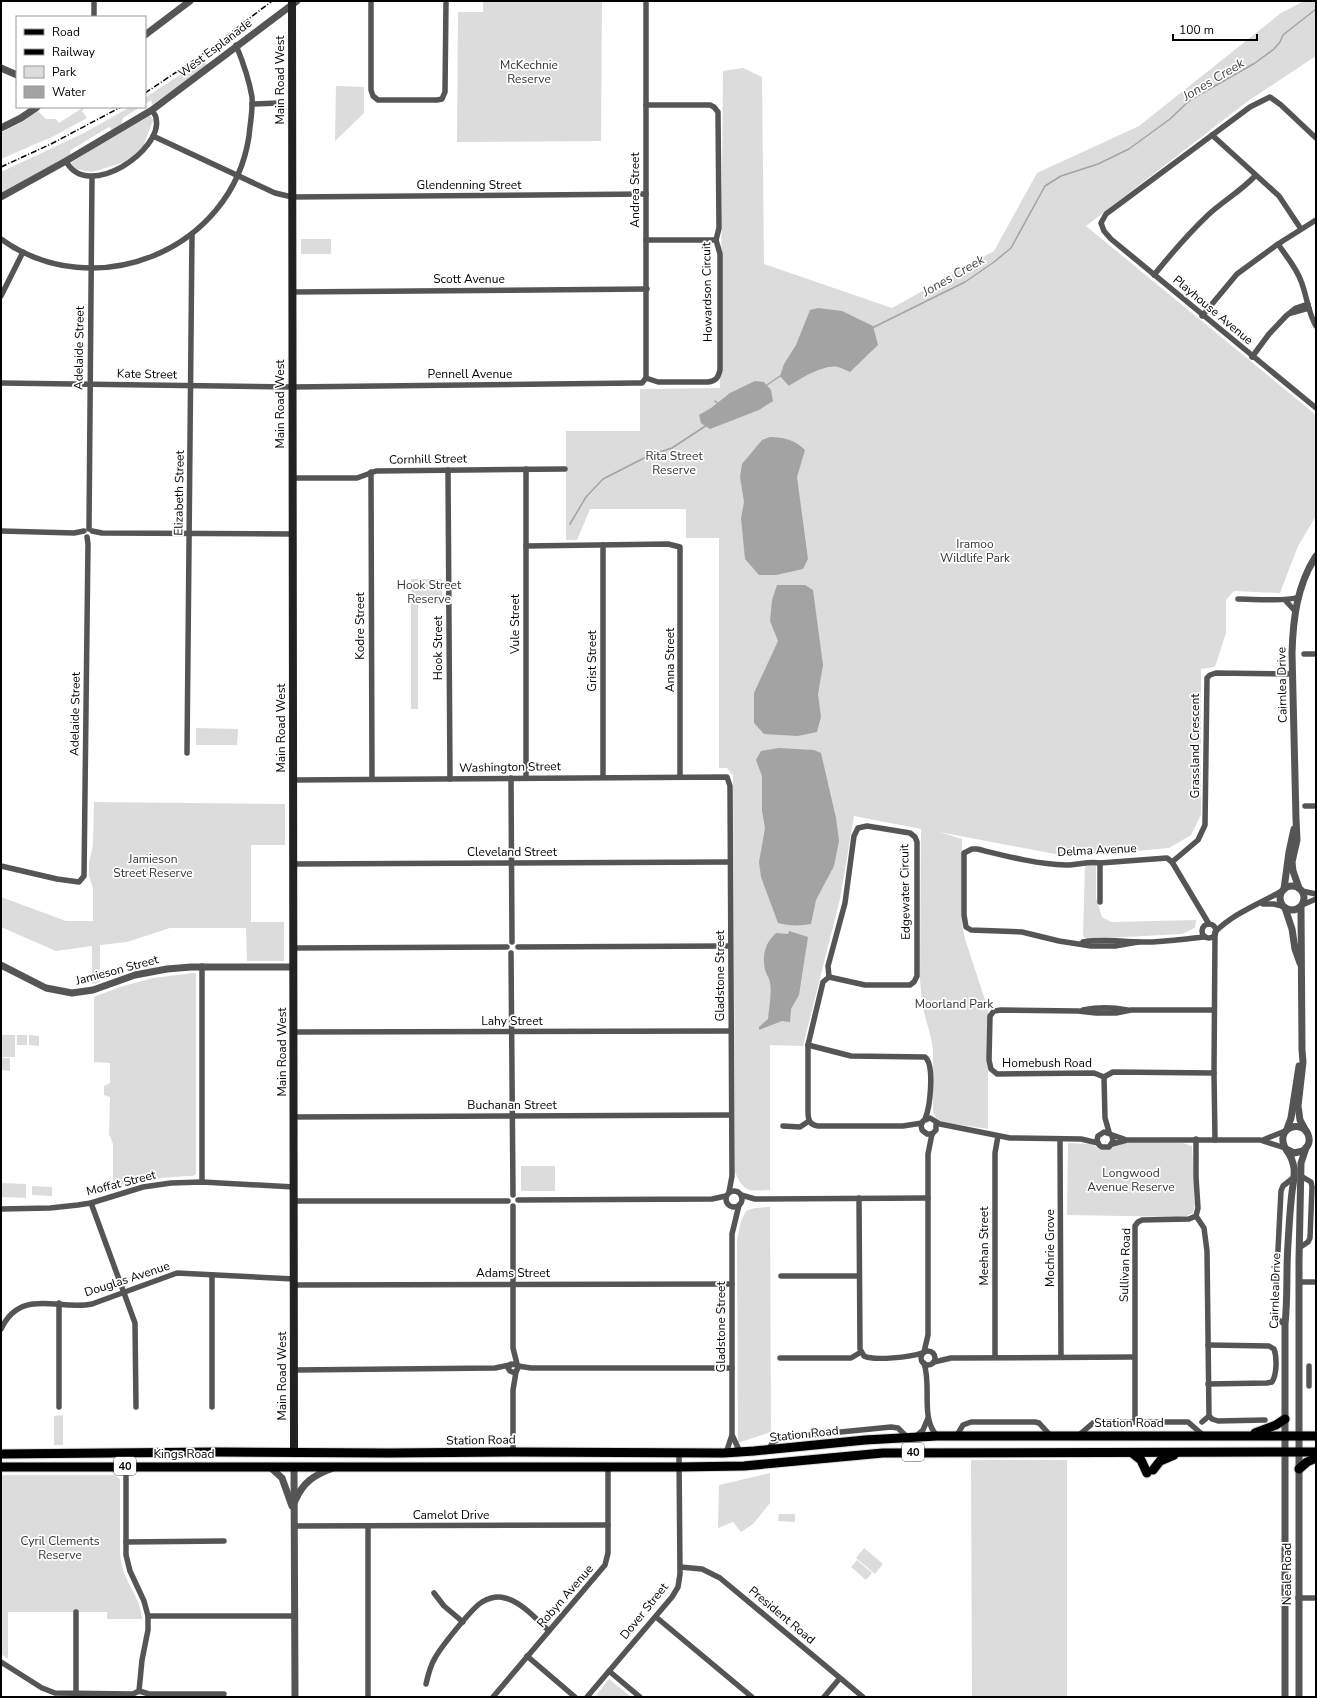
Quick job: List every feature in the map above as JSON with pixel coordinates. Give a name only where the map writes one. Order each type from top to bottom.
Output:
[{"type":"main road","name":"Main Road West","points":[[294,2],[292,197],[294,1452]]},
{"type":"main road","points":[[1244,1435],[1268,1428],[1285,1419]]},
{"type":"main road","points":[[1150,1435],[1150,1453]]},
{"type":"main road","name":"Station Road","points":[[294,1452],[726,1453],[865,1440],[937,1436],[1316,1436]]},
{"type":"main road","points":[[294,1452],[294,1467]]},
{"type":"main road","name":"Kings Road","points":[[1,1454],[294,1452]]},
{"type":"main road","points":[[513,1452],[513,1467]]},
{"type":"main road","points":[[1132,1452],[1150,1471],[1160,1460],[1181,1453]]},
{"type":"main road","name":"40","points":[[294,1467],[679,1467],[744,1466],[883,1453],[1316,1452]]},
{"type":"main road","points":[[126,1453],[126,1466]]},
{"type":"main road","points":[[1299,1469],[1307,1462],[1316,1458]]},
{"type":"main road","name":"Kings Road","points":[[1,1467],[294,1467]]},
{"type":"street","points":[[94,1],[94,16]]},
{"type":"street","points":[[146,34],[190,1]]},
{"type":"street","points":[[371,1],[371,90],[373,96],[378,100],[442,99],[445,92],[446,1]]},
{"type":"street","name":"Andrea Street","points":[[646,1],[646,378]]},
{"type":"street","name":"West Esplanade","points":[[1,197],[66,162],[152,110],[294,2]]},
{"type":"street","points":[[1,239],[23,252],[57,264],[91,268],[122,266],[146,259],[173,247],[192,234],[220,206],[237,176],[246,151],[252,104],[246,69],[236,45]]},
{"type":"street","points":[[1,68],[16,75]]},
{"type":"street","points":[[1301,230],[1279,196],[1255,176],[1212,135],[1259,102],[1270,97],[1316,138]]},
{"type":"street","points":[[252,104],[279,103]]},
{"type":"street","name":"Howardson Circuit","points":[[646,105],[710,105],[718,112],[720,228],[716,240],[720,254],[719,375],[715,380],[708,382],[658,382],[646,378]]},
{"type":"street","points":[[16,120],[27,108]]},
{"type":"street","points":[[1,128],[21,118],[36,108]]},
{"type":"street","points":[[66,162],[76,174],[92,177],[115,171],[144,149],[153,136],[157,122],[152,110]]},
{"type":"street","name":"Playhouse Avenue","points":[[1212,135],[1106,214],[1101,223],[1104,231],[1111,239],[1202,316],[1316,408]]},
{"type":"street","name":"Glendenning Street","points":[[153,136],[275,193],[292,197],[646,194]]},
{"type":"street","points":[[1154,275],[1184,238],[1209,214],[1238,192],[1255,176]]},
{"type":"street","name":"Adelaide Street","points":[[1,866],[57,880],[79,882],[84,878],[92,177]]},
{"type":"street","points":[[1202,316],[1237,274],[1278,244],[1316,220]]},
{"type":"street","name":"Elizabeth Street","points":[[187,753],[192,234]]},
{"type":"street","points":[[646,240],[716,240]]},
{"type":"street","points":[[1278,244],[1296,270],[1309,306],[1312,320],[1316,326]]},
{"type":"street","points":[[1,296],[23,252]]},
{"type":"street","name":"Scott Avenue","points":[[292,292],[647,289]]},
{"type":"street","points":[[1252,357],[1269,334],[1290,313],[1309,306]]},
{"type":"street","name":"Pennell Avenue","points":[[292,387],[642,383],[646,378]]},
{"type":"street","name":"Kate Street","points":[[1,383],[292,387]]},
{"type":"street","name":"Cornhill Street","points":[[292,478],[357,478],[371,472],[565,469]]},
{"type":"street","name":"Hook Street","points":[[448,470],[450,779]]},
{"type":"street","name":"Vule Street","points":[[526,470],[526,778]]},
{"type":"street","name":"Kodre Street","points":[[371,472],[372,779]]},
{"type":"street","points":[[1,531],[74,533],[293,534]]},
{"type":"street","points":[[526,546],[603,545]]},
{"type":"street","name":"Anna Street","points":[[603,545],[677,545],[680,547],[680,777]]},
{"type":"street","name":"Grist Street","points":[[603,545],[603,777]]},
{"type":"street","name":"Cairnlea Drive","points":[[1301,890],[1293,870],[1292,862],[1297,840],[1292,653],[1295,612],[1299,597],[1316,556]]},
{"type":"street","points":[[1238,599],[1285,600],[1299,597]]},
{"type":"street","points":[[1285,600],[1295,612]]},
{"type":"street","points":[[1304,654],[1316,654]]},
{"type":"street","name":"Grassland Crescent","points":[[1172,862],[1198,840],[1205,825],[1207,678],[1216,673],[1292,674]]},
{"type":"street","name":"Washington Street","points":[[293,780],[727,777]]},
{"type":"street","name":"Gladstone Street","points":[[727,777],[730,786],[731,1197],[735,1219]]},
{"type":"street","points":[[511,778],[512,942]]},
{"type":"street","points":[[1305,806],[1316,806]]},
{"type":"street","name":"Cairnlea Drive","points":[[1283,890],[1296,819]]},
{"type":"street","name":"Edgewater Circuit","points":[[867,826],[910,833],[915,837],[917,845],[916,979],[910,985],[872,985],[829,977],[828,966],[843,909],[855,832],[860,827],[867,826]]},
{"type":"street","name":"Delma Avenue","points":[[1172,862],[1165,857],[1068,865],[1050,864],[977,849],[968,850],[964,855],[965,922],[968,929],[978,931],[1022,932],[1059,941],[1078,943],[1116,940],[1138,942],[1188,940]]},
{"type":"street","name":"Cleveland Street","points":[[293,864],[730,862]]},
{"type":"street","points":[[1172,862],[1200,909],[1215,928],[1215,1140]]},
{"type":"street","points":[[1100,863],[1100,902]]},
{"type":"street","points":[[1188,940],[1212,937],[1227,921],[1291,886],[1316,894]]},
{"type":"street","points":[[1283,890],[1280,899],[1292,929],[1295,949],[1301,969]]},
{"type":"street","points":[[1301,890],[1304,898],[1302,906],[1301,969],[1303,1062],[1298,1106],[1300,1120],[1309,1140],[1307,1147]]},
{"type":"street","points":[[1256,905],[1274,904],[1295,910],[1316,899]]},
{"type":"street","points":[[1200,909],[1202,934],[1206,937],[1214,954]]},
{"type":"street","points":[[1188,940],[1202,928],[1211,924],[1227,921]]},
{"type":"street","points":[[512,942],[518,947],[730,946]]},
{"type":"street","points":[[507,947],[508,944],[512,942]]},
{"type":"street","points":[[294,948],[507,947]]},
{"type":"street","points":[[507,947],[508,951],[512,953]]},
{"type":"street","points":[[512,953],[517,951],[518,947]]},
{"type":"street","points":[[512,953],[514,1195],[518,1197],[518,1200]]},
{"type":"street","name":"Jamieson Street","points":[[1,965],[46,988],[72,993],[93,990],[135,975],[156,970],[202,966],[293,967]]},
{"type":"street","points":[[202,966],[202,1182]]},
{"type":"street","points":[[829,977],[824,982],[808,1045],[808,1110],[809,1121],[812,1124],[818,1126],[902,1126],[924,1121],[935,1121],[998,1136],[1018,1139],[1081,1139],[1098,1143],[1100,1146],[1105,1148],[1112,1144],[1127,1140],[1260,1140],[1285,1148],[1290,1152],[1298,1153],[1316,1143]]},
{"type":"street","name":"Homebush Road","points":[[1104,1077],[1094,1073],[997,1074],[991,1069],[989,1060],[990,1016],[994,1011],[1078,1011],[1096,1007],[1131,1010],[1214,1010]]},
{"type":"street","name":"Lahy Street","points":[[294,1032],[731,1030]]},
{"type":"street","points":[[808,1045],[851,1056],[924,1057],[928,1061],[929,1066],[930,1102],[935,1121],[934,1132],[928,1154]]},
{"type":"street","points":[[1285,1148],[1282,1139],[1291,1118],[1302,1050]]},
{"type":"street","points":[[1112,1144],[1105,1118],[1104,1077],[1113,1072],[1214,1073]]},
{"type":"street","points":[[930,1102],[924,1121],[923,1132],[928,1154],[928,1335],[935,1358],[928,1380],[928,1418],[931,1428],[937,1436]]},
{"type":"street","name":"Buchanan Street","points":[[294,1117],[731,1115]]},
{"type":"street","points":[[1098,1143],[1105,1118]]},
{"type":"street","points":[[783,1126],[800,1127],[809,1121]]},
{"type":"street","points":[[902,1126],[923,1132],[934,1132],[953,1126]]},
{"type":"street","points":[[1260,1140],[1291,1127],[1299,1127],[1306,1132],[1316,1135]]},
{"type":"street","points":[[1081,1139],[1100,1134],[1110,1134],[1127,1140]]},
{"type":"street","name":"Meehan Street","points":[[995,1358],[995,1153],[998,1136]]},
{"type":"street","name":"Mochrie Grove","points":[[1060,1139],[1061,1358]]},
{"type":"street","points":[[1196,1139],[1198,1208],[1196,1216],[1203,1225],[1208,1263],[1209,1416]]},
{"type":"street","name":"Cairnlea Drive","points":[[1299,1452],[1299,1248],[1301,1160],[1307,1147]]},
{"type":"street","name":"Cairnlea Drive","points":[[1285,1148],[1292,1160],[1293,1178],[1288,1245],[1287,1306],[1284,1324],[1285,1436]]},
{"type":"street","points":[[1299,1248],[1308,1242],[1310,1238],[1312,1187],[1311,1182],[1301,1176]]},
{"type":"street","points":[[1284,1324],[1278,1320],[1275,1310],[1281,1191],[1283,1186],[1293,1178]]},
{"type":"street","name":"Moffat Street","points":[[1,1209],[50,1208],[91,1203],[158,1184],[202,1182],[294,1187]]},
{"type":"street","points":[[508,1201],[510,1196],[514,1195]]},
{"type":"street","points":[[518,1200],[712,1199],[731,1197],[755,1199],[928,1198]]},
{"type":"street","points":[[731,1197],[740,1204],[755,1199]]},
{"type":"street","name":"Gladstone Street","points":[[726,1453],[732,1435],[732,1234],[740,1204],[731,1197]]},
{"type":"street","points":[[859,1198],[859,1346],[861,1352],[864,1356],[869,1358],[905,1357],[928,1351],[951,1358]]},
{"type":"street","points":[[513,1206],[517,1204],[518,1200]]},
{"type":"street","points":[[294,1201],[508,1201],[513,1206],[513,1452]]},
{"type":"street","points":[[91,1203],[134,1318],[136,1407]]},
{"type":"street","name":"Sullivan Road","points":[[1135,1422],[1135,1226],[1142,1220],[1189,1219],[1196,1216]]},
{"type":"street","name":"Douglas Avenue","points":[[1,1329],[9,1316],[25,1306],[37,1302],[85,1305],[172,1274],[212,1275],[294,1282]]},
{"type":"street","points":[[212,1275],[212,1407]]},
{"type":"street","points":[[781,1276],[859,1276]]},
{"type":"street","points":[[1287,1281],[1316,1282]]},
{"type":"street","name":"Adams Street","points":[[294,1282],[732,1284]]},
{"type":"street","points":[[58,1304],[59,1407]]},
{"type":"street","points":[[928,1335],[921,1358],[928,1380]]},
{"type":"street","points":[[1208,1345],[1270,1346],[1274,1349],[1275,1354],[1274,1378],[1269,1383],[1208,1384]]},
{"type":"street","points":[[780,1358],[851,1358],[861,1352]]},
{"type":"street","points":[[905,1357],[928,1365],[933,1362],[951,1358],[1134,1358]]},
{"type":"street","points":[[1309,1366],[1312,1376],[1309,1386]]},
{"type":"street","points":[[295,1370],[732,1368]]},
{"type":"street","points":[[1209,1416],[1218,1421],[1265,1420]]},
{"type":"street","points":[[1202,1422],[1209,1416]]},
{"type":"street","points":[[911,1437],[923,1430],[928,1418]]},
{"type":"street","points":[[956,1436],[963,1425],[971,1422],[1035,1422],[1039,1423],[1050,1435]]},
{"type":"street","points":[[1079,1435],[1093,1423],[1097,1422],[1188,1422],[1203,1435]]},
{"type":"street","name":"Gladstone Street","points":[[732,1435],[740,1452]]},
{"type":"street","name":"Neale Road","points":[[1284,1697],[1285,1436]]},
{"type":"street","name":"Neale Road","points":[[1299,1452],[1299,1697]]},
{"type":"street","name":"Dover Street","points":[[587,1697],[677,1591],[680,1567],[679,1453]]},
{"type":"street","points":[[126,1466],[126,1542],[128,1564],[144,1601],[148,1616],[148,1630],[142,1660],[139,1691]]},
{"type":"street","points":[[270,1467],[279,1474],[284,1483],[294,1517]]},
{"type":"street","points":[[294,1467],[295,1697]]},
{"type":"street","points":[[294,1504],[308,1480],[336,1467]]},
{"type":"street","name":"Robyn Avenue","points":[[493,1697],[605,1565],[608,1553],[608,1467]]},
{"type":"street","name":"Camelot Drive","points":[[294,1526],[608,1525]]},
{"type":"street","points":[[368,1526],[368,1697]]},
{"type":"street","points":[[126,1542],[224,1541]]},
{"type":"street","points":[[1284,1562],[1298,1562]]},
{"type":"street","name":"President Road","points":[[680,1567],[702,1569],[720,1578],[863,1697]]},
{"type":"street","points":[[434,1593],[444,1606],[463,1622]]},
{"type":"street","points":[[426,1684],[435,1657],[480,1603],[492,1598],[504,1598],[516,1602],[549,1631]]},
{"type":"street","points":[[1298,1598],[1316,1598]]},
{"type":"street","points":[[76,1612],[76,1694]]},
{"type":"street","points":[[148,1616],[294,1616]]},
{"type":"street","points":[[656,1617],[752,1697]]},
{"type":"street","points":[[528,1656],[575,1697]]},
{"type":"street","points":[[1,1662],[42,1688],[55,1693],[133,1694],[139,1691],[149,1694],[224,1694]]},
{"type":"street","points":[[609,1671],[640,1697]]},
{"type":"street","points":[[1284,1674],[1298,1674]]},
{"type":"street","points":[[824,1697],[840,1678]]},
{"type":"green space","name":"McKechnie Reserve","points":[[483,1],[602,1],[601,141],[457,142],[458,12],[483,12]]},
{"type":"green space","name":"Iramoo Wildlife Park","points":[[1304,1],[1316,1],[1316,56],[1248,101],[1086,226],[1316,415],[1316,516],[1298,546],[1280,593],[1234,591],[1226,600],[1226,633],[1215,667],[1201,669],[1201,815],[1191,835],[1169,848],[1071,857],[939,832],[962,839],[962,924],[965,939],[988,1009],[988,1129],[942,1122],[936,1118],[933,1112],[933,1049],[922,1005],[920,979],[921,829],[854,816],[840,899],[803,1046],[770,1045],[770,1190],[757,1191],[748,1189],[741,1184],[735,1172],[733,775],[727,768],[719,768],[719,538],[686,538],[686,509],[590,509],[577,540],[566,540],[566,431],[640,431],[640,389],[720,388],[723,71],[743,68],[762,77],[764,264],[892,308],[994,251],[1037,173],[1139,126],[1281,13]]},
{"type":"green space","points":[[204,59],[207,65],[152,105],[151,100],[146,103],[146,97]]},
{"type":"green space","points":[[336,86],[364,87],[364,113],[335,141]]},
{"type":"green space","points":[[84,108],[82,111],[87,118],[54,136],[1,159],[1,133],[24,121],[35,110],[46,119],[56,119],[59,123]]},
{"type":"green space","points":[[128,108],[138,108],[123,118],[121,126],[110,133],[111,128],[109,127],[71,150],[69,157],[1,194],[1,172],[84,133]]},
{"type":"green space","points":[[147,115],[151,116],[153,120],[143,147],[125,162],[92,172],[75,169],[71,163]]},
{"type":"green space","points":[[301,239],[331,239],[331,254],[301,254]]},
{"type":"green space","name":"Hook Street Reserve","points":[[411,579],[442,579],[442,604],[418,604],[418,709],[411,709]]},
{"type":"green space","points":[[196,728],[238,729],[237,745],[196,745]]},
{"type":"green space","name":"Jamieson Street Reserve","points":[[94,802],[285,804],[285,845],[251,845],[251,922],[284,922],[284,961],[247,961],[246,928],[170,928],[127,942],[100,945],[100,982],[92,984],[92,946],[56,951],[1,927],[1,897],[66,921],[93,921],[93,888],[89,876],[89,863],[93,845]]},
{"type":"green space","points":[[1085,864],[1096,865],[1096,897],[1102,917],[1111,922],[1196,920],[1195,928],[1182,934],[1087,939],[1083,936]]},
{"type":"green space","points":[[196,974],[196,1174],[193,1176],[152,1180],[113,1190],[113,1144],[109,1134],[110,1097],[104,1095],[104,1086],[110,1083],[110,1063],[94,1062],[94,997],[120,987],[153,978]]},
{"type":"green space","points":[[2,1035],[15,1035],[15,1057],[2,1057]]},
{"type":"green space","points":[[17,1035],[27,1035],[27,1045],[17,1045]]},
{"type":"green space","points":[[29,1035],[39,1036],[39,1046],[29,1045]]},
{"type":"green space","points":[[2,1058],[10,1058],[10,1071],[2,1070]]},
{"type":"green space","name":"Longwood Avenue Reserve","points":[[1125,1142],[1183,1143],[1192,1146],[1195,1205],[1193,1213],[1187,1216],[1179,1217],[1067,1215],[1068,1143],[1090,1144],[1102,1149]]},
{"type":"green space","points":[[521,1166],[555,1166],[555,1191],[522,1191]]},
{"type":"green space","points":[[1,1183],[26,1184],[26,1198],[1,1197]]},
{"type":"green space","points":[[32,1186],[52,1187],[52,1196],[32,1195]]},
{"type":"green space","points":[[770,1207],[771,1432],[738,1443],[737,1240],[741,1221],[746,1211],[755,1208]]},
{"type":"green space","points":[[63,1415],[63,1445],[54,1445],[54,1416]]},
{"type":"green space","points":[[971,1460],[1067,1460],[1067,1697],[972,1697]]},
{"type":"green space","points":[[770,1473],[770,1503],[753,1524],[741,1532],[733,1522],[718,1528],[719,1485]]},
{"type":"green space","name":"Cyril Clements Reserve","points":[[1,1475],[115,1475],[120,1479],[120,1554],[122,1568],[140,1607],[142,1619],[107,1619],[107,1612],[8,1612],[8,1659],[1,1654]]},
{"type":"green space","points":[[779,1514],[795,1514],[795,1522],[778,1521]]},
{"type":"green space","points":[[864,1548],[883,1564],[875,1574],[856,1558]]},
{"type":"green space","points":[[857,1560],[872,1573],[866,1580],[851,1567]]},
{"type":"green space","points":[[609,1679],[631,1697],[595,1697]]},
{"type":"water","points":[[818,308],[842,311],[873,326],[878,345],[850,372],[838,367],[826,368],[812,373],[789,386],[780,376],[784,364],[796,345],[810,310]]},
{"type":"water","points":[[755,381],[764,382],[771,390],[773,401],[759,410],[710,429],[701,423],[699,415],[711,408],[730,393]]},
{"type":"water","points":[[770,437],[789,440],[805,450],[797,477],[808,559],[803,569],[776,575],[759,575],[745,559],[741,518],[744,502],[740,477],[742,464],[762,440]]},
{"type":"water","points":[[777,585],[805,585],[813,590],[823,665],[818,694],[821,717],[817,732],[798,736],[764,734],[754,723],[754,693],[778,641],[770,621],[772,600]]},
{"type":"water","points":[[779,748],[814,750],[821,753],[836,818],[839,841],[834,866],[816,900],[811,924],[786,925],[778,923],[761,877],[759,862],[765,828],[762,811],[762,776],[756,760],[761,751]]},
{"type":"water","points":[[789,931],[808,937],[799,995],[791,1009],[790,1022],[782,1021],[759,1030],[759,1027],[768,1019],[771,995],[771,986],[764,965],[765,950],[769,941],[776,933],[788,934]]},
{"type":"waterway","name":"Jones Creek","points":[[872,328],[965,282],[994,262],[1011,248],[1045,186],[1061,176],[1098,164],[1129,149],[1170,119],[1190,100],[1255,63],[1274,49],[1280,42],[1283,35],[1316,9]]},
{"type":"waterway","name":"Jones Creek","points":[[767,385],[780,376]]},
{"type":"waterway","name":"Jones Creek","points":[[570,524],[586,497],[603,479],[650,455],[672,448],[707,425]]},
{"type":"railway","points":[[146,92],[199,57],[272,1]]},
{"type":"railway","points":[[1,167],[51,144],[119,108]]},
{"type":"park label","name":"Rita Street Reserve","points":[[674,463]]},
{"type":"park label","name":"Moorland Park","points":[[954,1004]]}]
